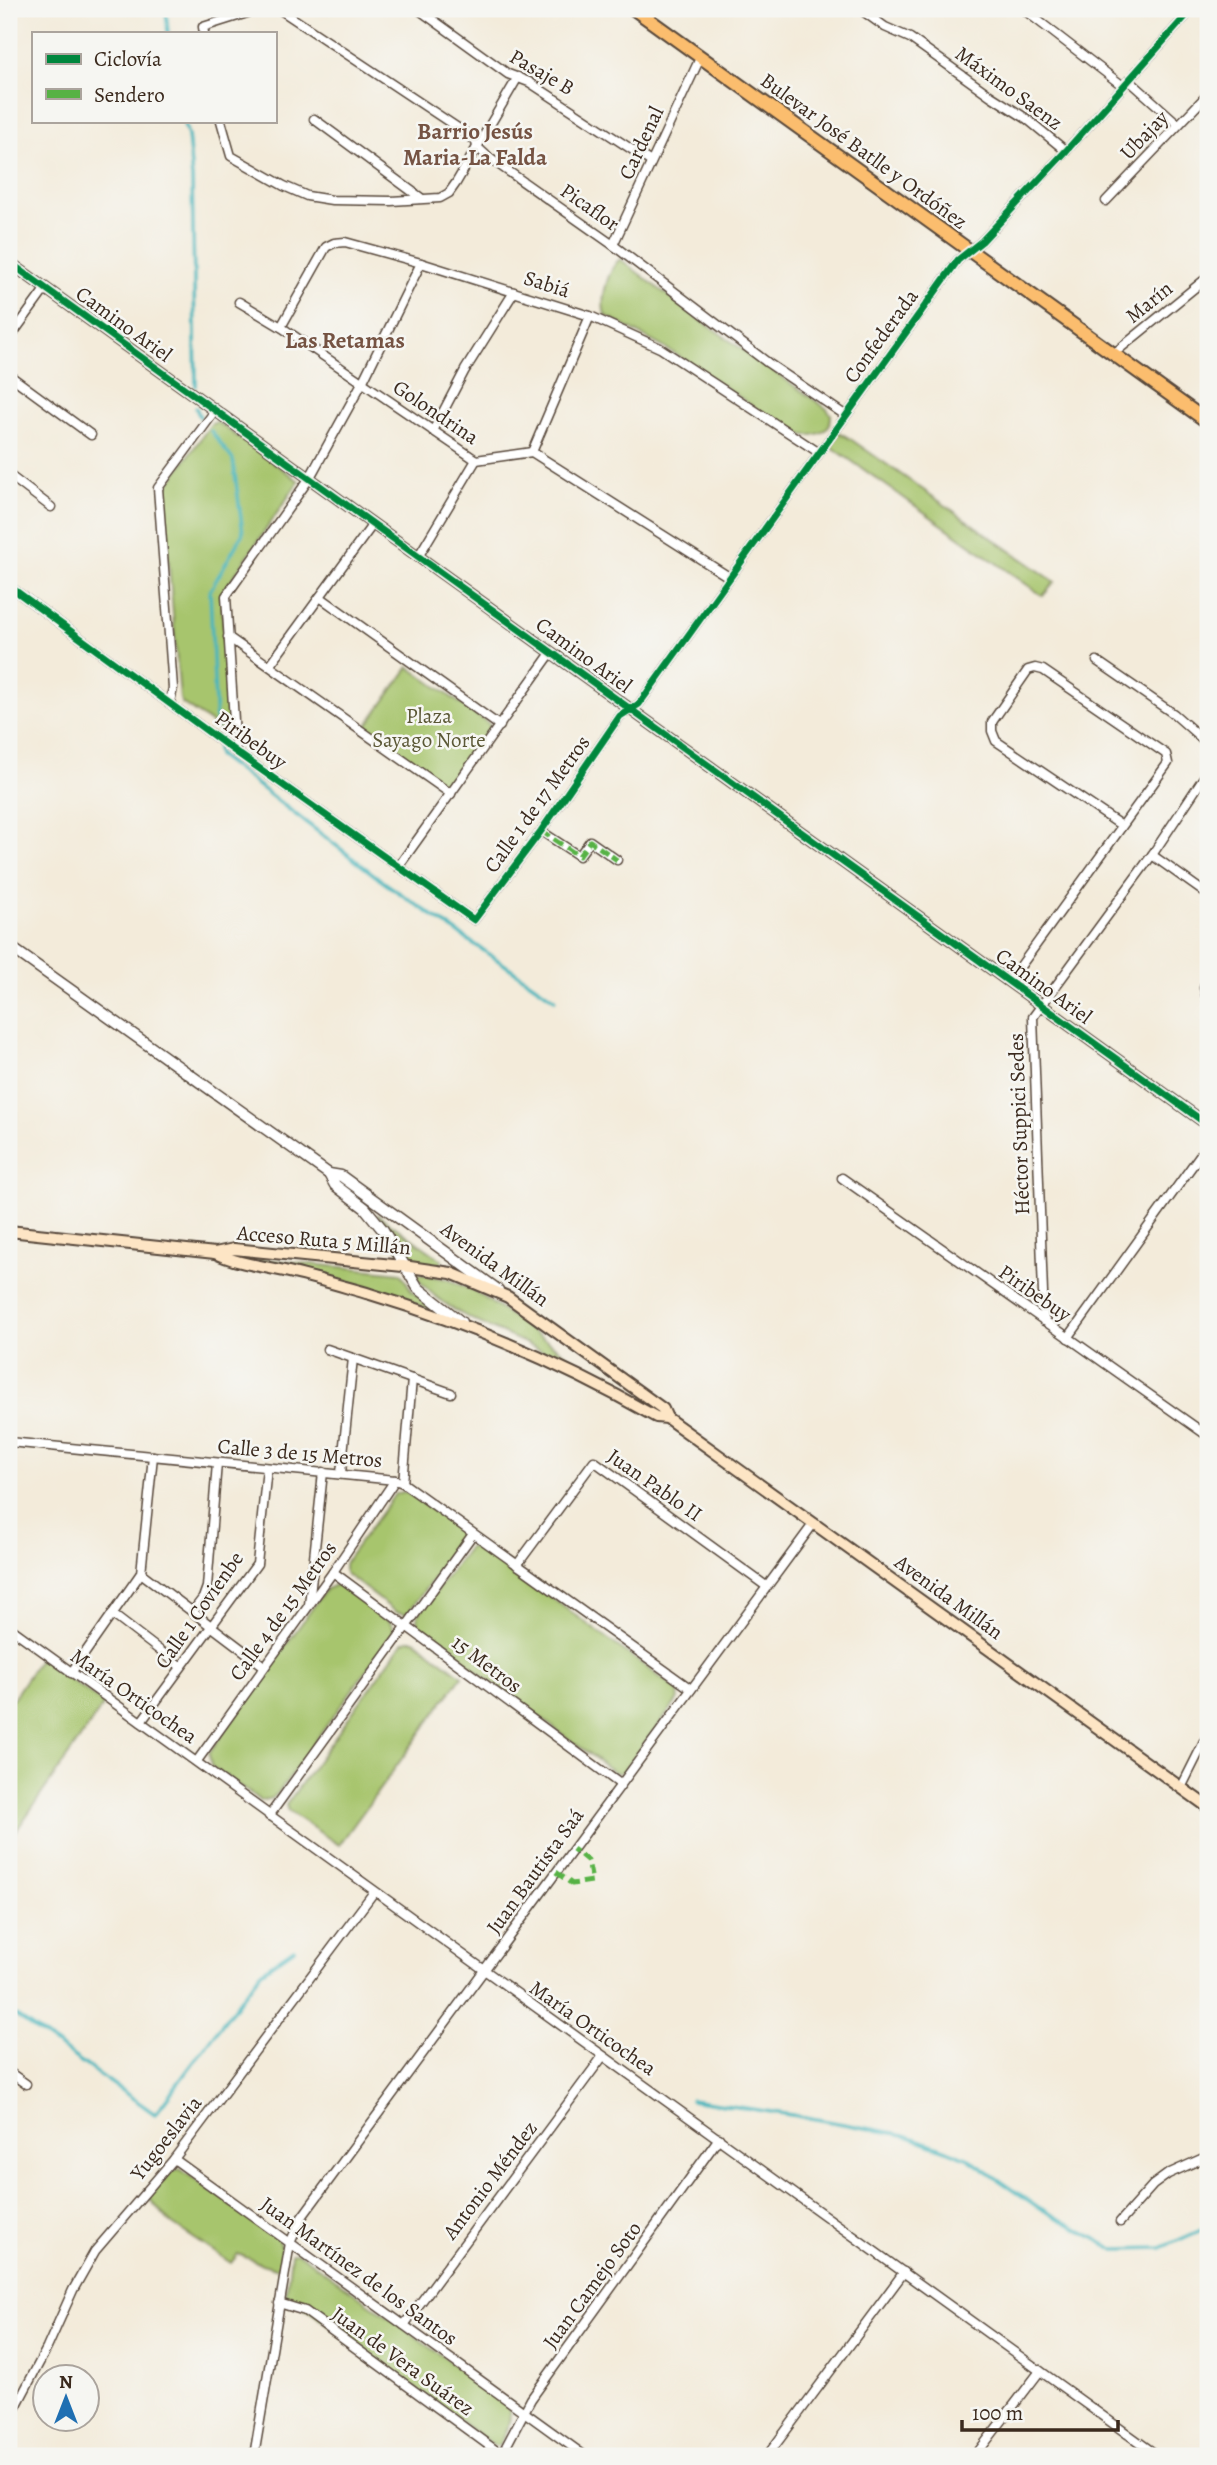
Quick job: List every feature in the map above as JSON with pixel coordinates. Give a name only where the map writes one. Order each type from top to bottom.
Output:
[{"type":"main road","name":"Bulevar José Batlle y Ordóñez","points":[[634,9],[1208,422]]},
{"type":"main road","name":"Acceso Ruta 5 Millán","points":[[9,1231],[215,1252],[233,1249],[403,1266],[451,1273],[508,1297]]},
{"type":"main road","name":"Acceso Ruta 5 Millán","points":[[215,1252],[230,1260],[291,1272],[371,1295],[472,1329]]},
{"type":"main road","name":"Avenida Millán","points":[[508,1297],[663,1409],[667,1418]]},
{"type":"main road","name":"Avenida Millán","points":[[472,1329],[580,1376],[656,1417],[667,1418],[1208,1807]]},
{"type":"street","points":[[203,30],[260,9]]},
{"type":"street","name":"Picaflor","points":[[279,9],[467,134],[476,142],[477,148],[613,245],[768,363],[845,415]]},
{"type":"street","name":"Pasaje B","points":[[418,9],[508,74],[529,82],[651,162]]},
{"type":"street","name":"Máximo Saenz","points":[[860,9],[885,27],[911,38],[1066,151]]},
{"type":"street","points":[[1023,9],[1178,124]]},
{"type":"street","name":"Confederada","points":[[630,710],[639,704],[958,260],[982,241],[1066,151],[1192,9]]},
{"type":"street","name":"Cardenal","points":[[613,245],[701,56]]},
{"type":"street","points":[[221,122],[231,156],[307,196],[344,201],[440,198],[449,193],[518,77]]},
{"type":"street","name":"Ubajay","points":[[1106,201],[1208,94]]},
{"type":"street","points":[[314,119],[421,198]]},
{"type":"street","name":"Sabiá","points":[[281,327],[326,247],[345,242],[590,316],[660,348],[818,453]]},
{"type":"street","name":"Camino Ariel","points":[[9,262],[1208,1125]]},
{"type":"street","points":[[236,752],[226,596],[309,479],[362,383],[421,263]]},
{"type":"street","name":"Marín","points":[[1112,355],[1208,277]]},
{"type":"street","points":[[9,339],[46,288]]},
{"type":"street","points":[[433,431],[465,370],[514,292]]},
{"type":"street","name":"Golondrina","points":[[239,302],[281,327],[477,460],[532,452]]},
{"type":"street","points":[[590,316],[532,452],[729,577]]},
{"type":"street","points":[[9,375],[91,435]]},
{"type":"street","points":[[170,702],[173,688],[158,488],[215,411]]},
{"type":"street","points":[[418,557],[477,460]]},
{"type":"street","points":[[9,475],[51,507]]},
{"type":"street","points":[[270,666],[373,524]]},
{"type":"street","name":"Piribebuy","points":[[9,586],[236,752],[474,920]]},
{"type":"street","points":[[320,597],[500,726]]},
{"type":"street","points":[[228,637],[451,794]]},
{"type":"street","points":[[398,867],[551,653]]},
{"type":"street","points":[[1097,661],[1174,714],[1208,744]]},
{"type":"street","points":[[1009,982],[1168,763],[1166,754],[1043,670],[1028,670],[992,722],[996,741],[1122,826]]},
{"type":"street","name":"Calle 1 de 17 Metros","points":[[474,920],[541,831],[620,716],[630,710]]},
{"type":"street","name":"Héctor Suppici Sedes","points":[[1044,1321],[1033,1017],[1152,855],[1208,771]]},
{"type":"street","points":[[541,831],[579,856],[590,841],[617,860]]},
{"type":"street","points":[[1152,855],[1208,895]]},
{"type":"street","name":"Avenida Millán","points":[[9,946],[329,1174],[335,1185],[365,1208],[383,1230],[418,1288],[472,1329]]},
{"type":"street","points":[[1208,972],[1204,990],[1208,1004]]},
{"type":"street","points":[[1068,1338],[1208,1144]]},
{"type":"street","name":"Avenida Millán","points":[[329,1174],[341,1176],[508,1297]]},
{"type":"street","name":"Piribebuy","points":[[842,1178],[1208,1436]]},
{"type":"street","points":[[327,1349],[451,1393]]},
{"type":"street","points":[[341,1474],[353,1358]]},
{"type":"street","points":[[399,1482],[412,1379]]},
{"type":"street","name":"Calle 3 de 15 Metros","points":[[9,1442],[323,1472],[399,1482],[691,1689]]},
{"type":"street","points":[[71,1673],[141,1573],[153,1457]]},
{"type":"street","name":"Juan Pablo II","points":[[517,1565],[594,1461],[766,1586]]},
{"type":"street","points":[[193,1611],[207,1587],[216,1463]]},
{"type":"street","name":"Calle 1 Covienbe","points":[[141,1722],[257,1564],[267,1468]]},
{"type":"street","points":[[309,1605],[323,1472]]},
{"type":"street","name":"Calle 4 de 15 Metros","points":[[197,1761],[399,1482]]},
{"type":"street","name":"Juan Bautista Saá","points":[[254,2456],[290,2243],[302,2217],[814,1523]]},
{"type":"street","points":[[269,1816],[473,1534]]},
{"type":"street","name":"15 Metros","points":[[333,1572],[620,1784]]},
{"type":"street","points":[[141,1573],[264,1666]]},
{"type":"street","points":[[112,1614],[180,1666]]},
{"type":"street","name":"María Orticochea","points":[[9,1627],[1158,2456]]},
{"type":"street","points":[[1181,1788],[1208,1734]]},
{"type":"street","name":"Yugoeslavia","points":[[9,2420],[95,2251],[174,2159],[374,1892]]},
{"type":"street","name":"Antonio Méndez","points":[[404,2325],[603,2056]]},
{"type":"street","points":[[9,2072],[26,2084]]},
{"type":"street","name":"Juan Camejo Soto","points":[[501,2456],[523,2412],[719,2138]]},
{"type":"street","points":[[1120,2222],[1153,2185],[1208,2156]]},
{"type":"street","name":"Juan Martínez de los Santos","points":[[174,2159],[585,2456]]},
{"type":"street","points":[[766,2456],[904,2272]]},
{"type":"street","name":"Juan de Vera Suárez","points":[[279,2303],[305,2311],[501,2456]]},
{"type":"street","points":[[975,2456],[1040,2371]]},
{"type":"green space","points":[[620,259],[688,311],[827,409],[831,414],[828,427],[811,435],[791,432],[674,353],[605,315],[606,285]]},
{"type":"green space","points":[[217,422],[299,481],[221,595],[230,727],[226,733],[180,699],[163,492],[211,424]]},
{"type":"green space","points":[[838,432],[1055,582],[1043,596],[829,445]]},
{"type":"green space","name":"Plaza Sayago Norte","points":[[409,667],[489,724],[490,727],[449,784],[444,785],[365,728]]},
{"type":"green space","points":[[377,1214],[442,1260],[440,1266],[406,1263]]},
{"type":"green space","points":[[241,1257],[401,1273],[412,1291],[437,1312],[369,1287]]},
{"type":"green space","points":[[413,1273],[447,1279],[474,1291],[611,1385],[465,1316],[437,1298]]},
{"type":"green space","points":[[407,1492],[458,1528],[461,1541],[407,1614],[396,1612],[345,1573],[348,1558],[395,1494]]},
{"type":"green space","points":[[482,1547],[676,1689],[679,1694],[677,1701],[620,1773],[614,1772],[418,1628],[417,1617],[468,1548]]},
{"type":"green space","points":[[342,1585],[390,1622],[393,1633],[278,1793],[261,1801],[211,1766],[209,1753],[326,1589]]},
{"type":"green space","points":[[415,1640],[462,1676],[339,1845],[288,1811],[286,1805],[403,1642]]},
{"type":"green space","points":[[40,1658],[104,1704],[9,1841],[9,1698],[12,1700]]},
{"type":"green space","points":[[180,2169],[276,2236],[282,2247],[279,2269],[238,2254],[231,2263],[171,2223],[148,2197],[171,2172]]},
{"type":"green space","points":[[298,2253],[402,2326],[507,2405],[509,2420],[498,2446],[286,2297],[291,2254]]},
{"type":"waterway","points":[[166,9],[168,32]]},
{"type":"waterway","points":[[177,9],[189,9]]},
{"type":"waterway","points":[[183,122],[188,135],[192,179],[196,386]]},
{"type":"waterway","points":[[196,408],[200,417]]},
{"type":"waterway","points":[[211,431],[233,460],[243,533],[210,591],[216,727]]},
{"type":"waterway","points":[[217,748],[218,755],[385,883],[555,999]]},
{"type":"waterway","points":[[9,2011],[155,2114],[261,1972],[294,1949]]},
{"type":"waterway","points":[[691,2100],[904,2135],[947,2150],[969,2159],[1038,2207],[1114,2249],[1161,2248],[1208,2227]]},
{"type":"marked path","points":[[541,831],[579,856],[590,841],[617,860]]},
{"type":"marked path","points":[[556,1872],[572,1884],[592,1881],[588,1861],[573,1849]]},
{"type":"cycle path","points":[[9,586],[236,752],[474,920],[541,831],[620,716],[639,704],[958,260],[982,241],[1066,151],[1192,9]]},
{"type":"cycle path","points":[[9,262],[1208,1125]]},
{"type":"district","name":"Barrio Jesús Maria-La Falda","points":[[475,144]]},
{"type":"district","name":"Las Retamas","points":[[345,340]]}]
